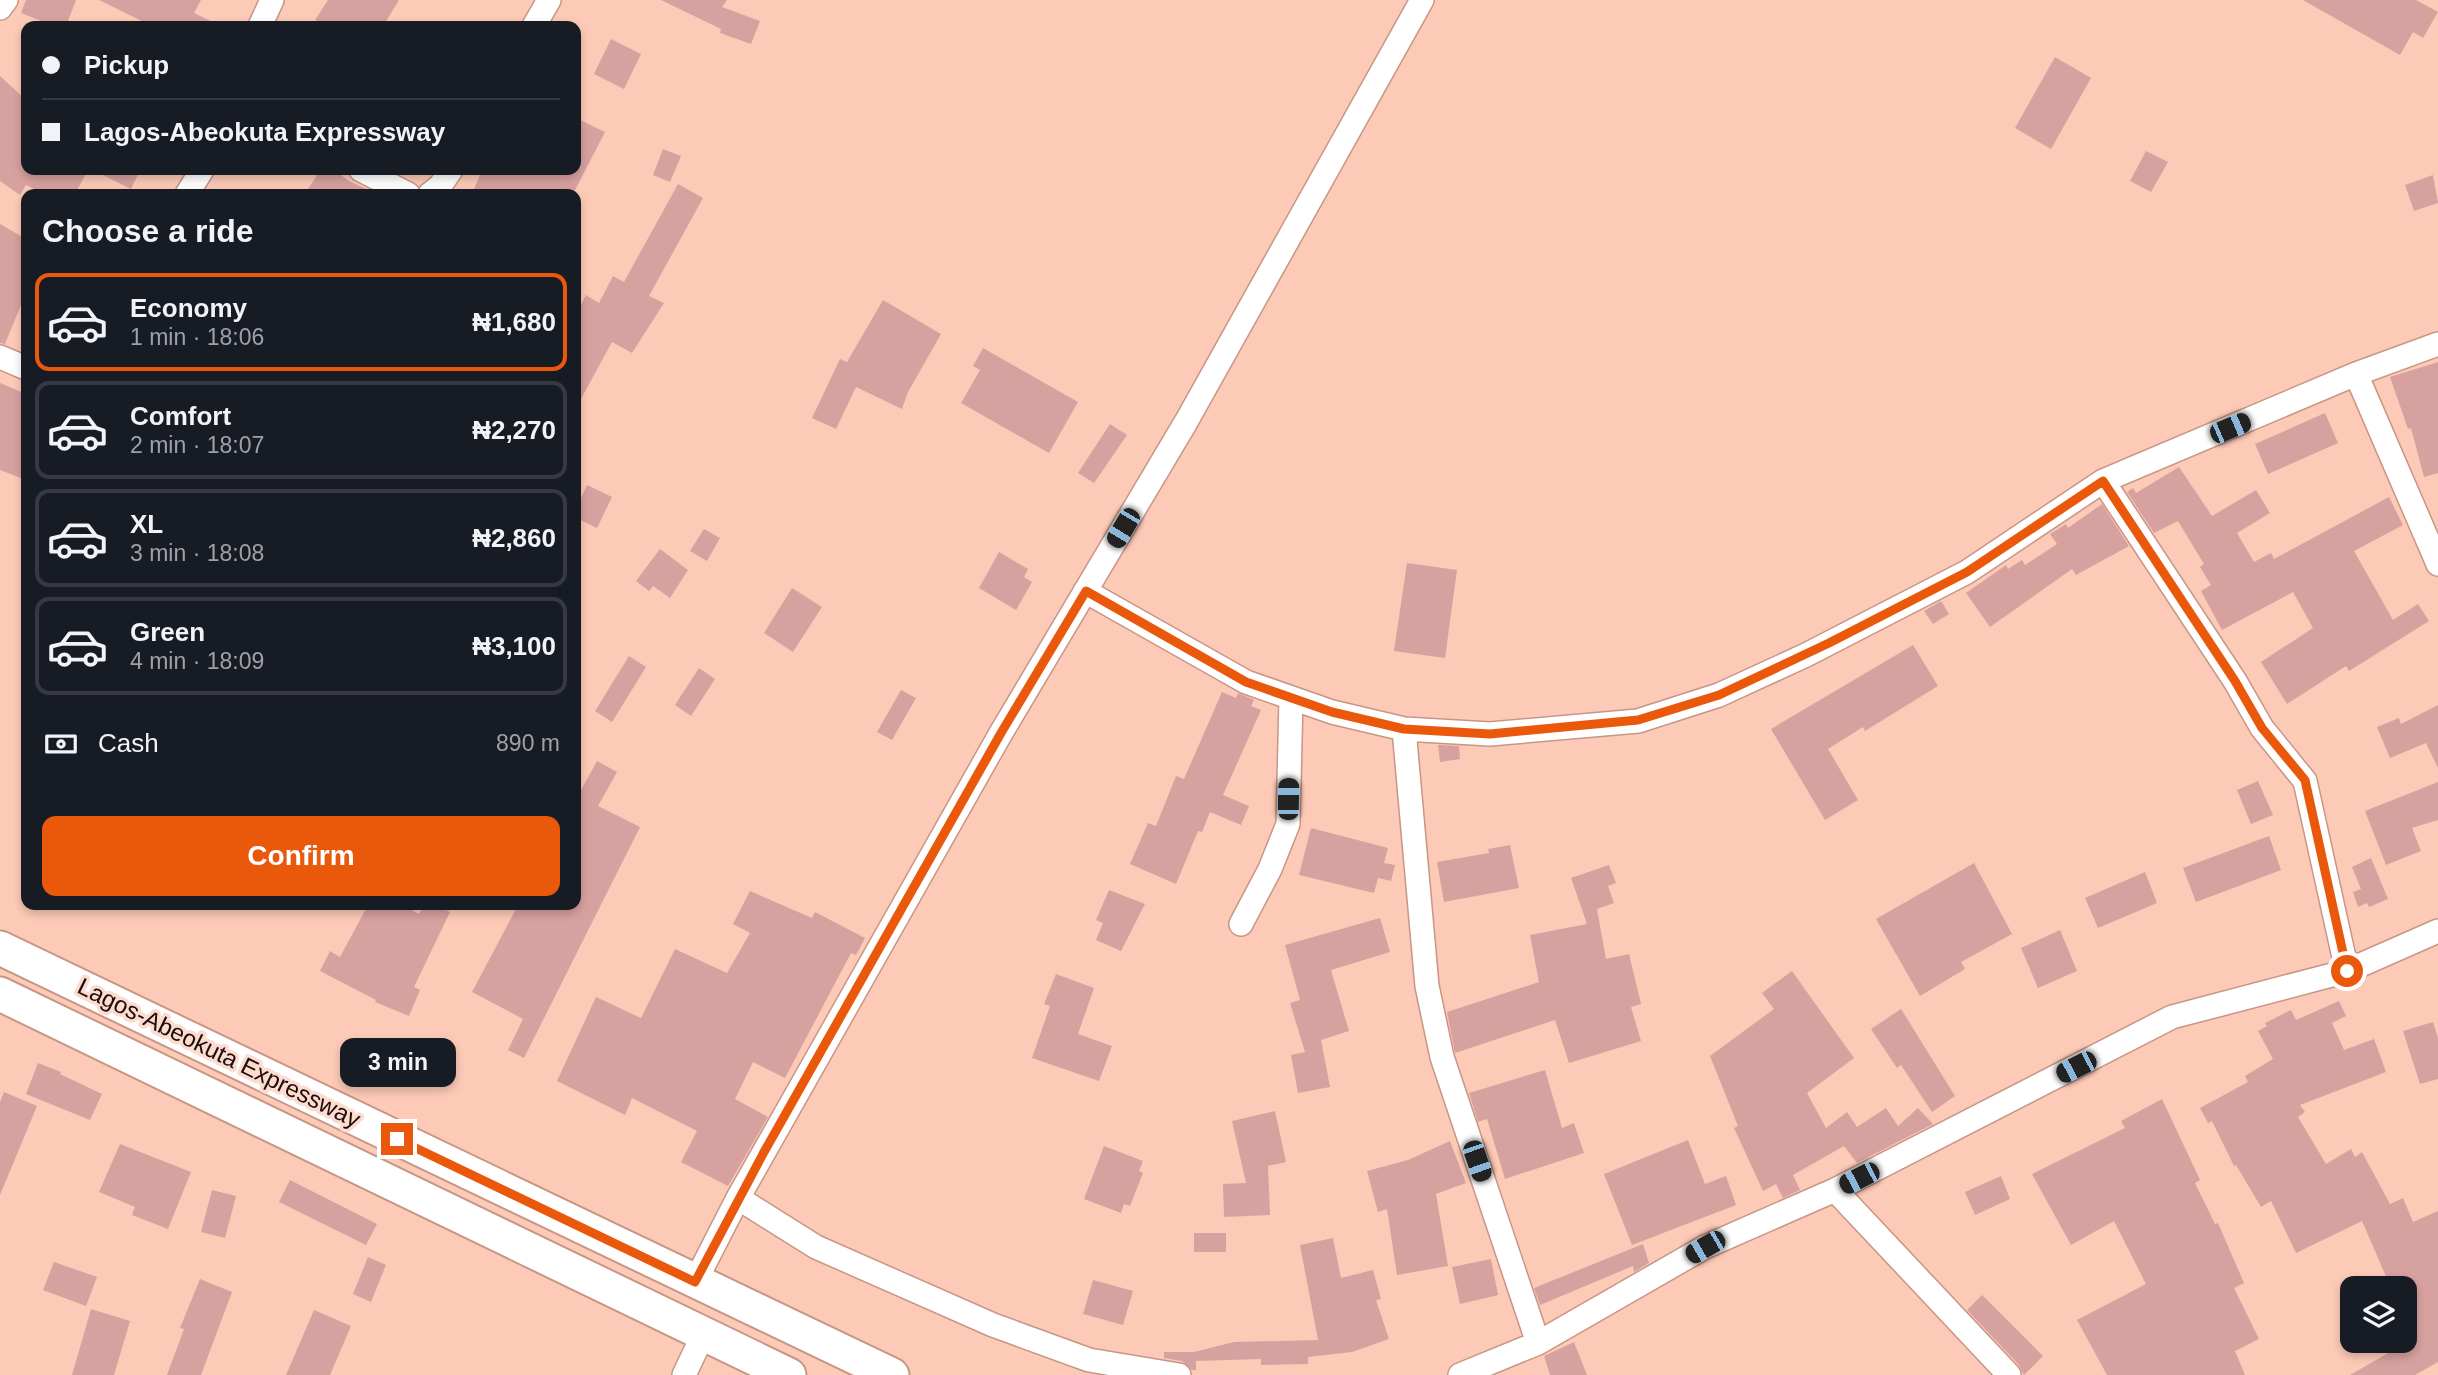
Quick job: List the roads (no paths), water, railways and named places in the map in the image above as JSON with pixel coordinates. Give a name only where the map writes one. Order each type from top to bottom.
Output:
[{"type":"highway","name":"Lagos-Abeokuta Expressway","points":[[0,948],[892,1375]]},
{"type":"highway","name":"Lagos-Abeokuta Expressway","points":[[0,995],[703,1335],[746,1364],[789,1375]]},
{"type":"street","points":[[0,8],[6,0]]},
{"type":"street","points":[[262,21],[272,0]]},
{"type":"street","points":[[537,21],[549,0]]},
{"type":"street","points":[[695,1282],[738,1198],[1001,733],[1186,422],[1422,0]]},
{"type":"street","points":[[371,175],[398,189]]},
{"type":"street","points":[[436,189],[448,175]]},
{"type":"street","points":[[1086,591],[1246,682],[1291,698],[1404,729],[1490,734],[1638,720],[1719,695],[1806,655],[1967,572],[2103,481],[2356,374],[2438,344]]},
{"type":"street","points":[[0,357],[21,366]]},
{"type":"street","points":[[2356,374],[2438,564]]},
{"type":"street","points":[[2103,481],[2235,681],[2262,728],[2305,780],[2347,971]]},
{"type":"street","points":[[1241,924],[1270,869],[1288,824],[1291,698]]},
{"type":"street","points":[[1404,729],[1427,986],[1442,1058],[1538,1343]]},
{"type":"street","points":[[1461,1375],[1538,1343],[1705,1247],[1835,1190],[2172,1017],[2347,971],[2438,931]]},
{"type":"street","points":[[1835,1190],[2009,1375]]},
{"type":"street","points":[[738,1198],[816,1247],[993,1325],[1089,1360],[1179,1375]]},
{"type":"street","points":[[684,1375],[703,1335]]}]
